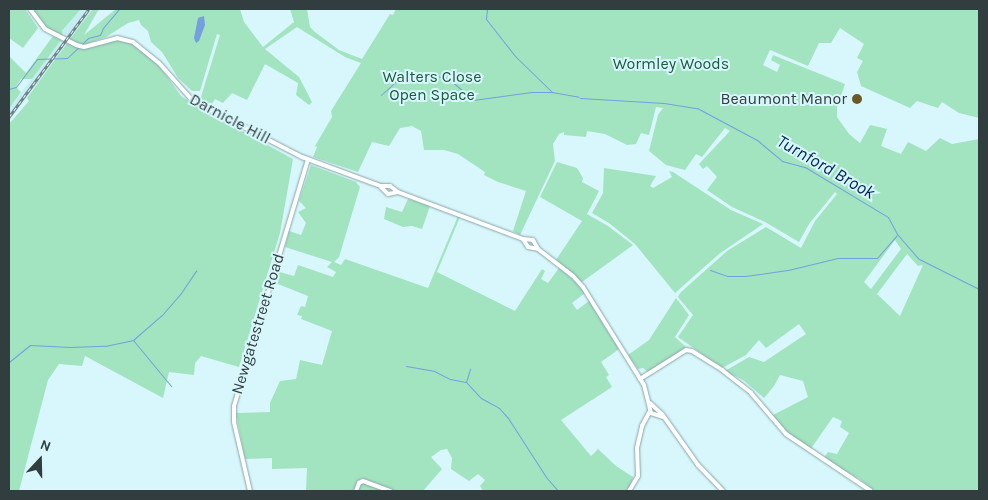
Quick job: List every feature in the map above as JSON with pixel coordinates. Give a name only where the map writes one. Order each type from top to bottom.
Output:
[{"type":"street","name":"Darnicle Hill","points":[[30,9],[45,29],[73,44],[84,46],[117,38],[133,42],[159,63],[193,102],[295,154],[386,188],[390,186],[394,191],[528,242]]},
{"type":"street","name":"Newgatestreet Road","points":[[250,491],[234,422],[234,406],[308,160]]},
{"type":"street","points":[[534,246],[528,247],[528,242],[533,240],[534,246],[573,276],[583,287],[640,379],[654,414]]},
{"type":"street","points":[[640,379],[688,350],[721,369],[750,393],[790,437],[823,460],[860,481],[871,491]]},
{"type":"street","points":[[653,409],[663,417],[698,465],[723,491]]},
{"type":"street","points":[[629,491],[638,476],[637,448],[642,426],[653,409]]},
{"type":"street","points":[[646,418],[654,414],[663,417]]},
{"type":"street","points":[[356,491],[359,483],[363,481],[392,491]]},
{"type":"shaded area","points":[[81,9],[93,9],[69,40],[62,32]]},
{"type":"shaded area","points":[[61,40],[68,42],[9,121],[9,109]]},
{"type":"green space","points":[[9,9],[25,9],[38,28],[23,48],[9,38]]},
{"type":"green space","points":[[32,9],[81,9],[62,31],[63,36],[45,27]]},
{"type":"green space","points":[[93,9],[99,9],[84,35],[116,9],[240,9],[244,22],[263,47],[294,22],[290,9],[307,9],[310,27],[315,32],[339,50],[362,59],[390,14],[393,15],[396,9],[979,9],[979,118],[959,113],[942,102],[938,108],[917,101],[910,108],[861,86],[857,72],[863,61],[857,58],[864,44],[840,28],[831,43],[819,43],[808,66],[770,50],[763,65],[777,72],[780,65],[771,60],[773,55],[845,84],[837,107],[837,117],[849,134],[860,143],[870,125],[887,129],[881,146],[901,154],[908,142],[926,151],[940,138],[952,144],[979,139],[979,491],[874,491],[860,479],[823,459],[828,452],[837,454],[849,433],[840,427],[842,421],[833,417],[810,450],[790,436],[773,415],[808,397],[803,381],[780,375],[764,398],[743,380],[725,371],[749,357],[764,362],[806,334],[799,324],[766,348],[759,340],[746,355],[722,368],[678,337],[693,315],[678,297],[680,293],[727,251],[766,227],[801,248],[815,221],[837,194],[835,192],[809,224],[799,242],[765,222],[732,207],[707,190],[717,177],[707,166],[703,169],[699,164],[730,131],[725,128],[702,157],[696,154],[685,170],[666,165],[649,151],[658,115],[663,108],[656,107],[649,135],[641,133],[636,144],[627,145],[605,134],[587,131],[586,137],[564,135],[564,132],[559,134],[553,144],[555,161],[520,235],[513,231],[526,191],[498,182],[484,175],[485,172],[458,154],[444,150],[424,150],[421,131],[412,126],[400,128],[389,146],[372,142],[358,172],[313,157],[317,147],[315,146],[332,117],[331,111],[361,63],[345,57],[297,27],[265,49],[299,77],[312,102],[309,105],[296,95],[298,83],[265,64],[247,100],[232,93],[223,103],[215,99],[211,105],[200,100],[220,35],[217,34],[200,91],[192,91],[178,78],[162,52],[151,42],[148,31],[141,25],[139,20],[128,23],[106,37],[84,45],[69,40]],"holes":[[[895,240],[901,249],[871,289],[864,282]],[[907,254],[918,266],[923,265],[900,316],[877,294]]]},
{"type":"green space","points":[[53,36],[61,40],[32,79],[21,79],[16,87],[21,92],[9,109],[9,56],[26,73]]},
{"type":"green space","points":[[116,40],[130,43],[140,49],[161,68],[181,96],[293,159],[280,233],[239,367],[201,356],[195,363],[194,375],[169,372],[163,398],[85,356],[82,366],[59,364],[48,380],[19,491],[9,491],[9,124],[29,101],[27,98],[68,42],[86,48]]},
{"type":"green space","points":[[557,162],[577,168],[583,178],[582,182],[599,191],[587,214],[608,226],[633,245],[582,282],[556,260],[582,221],[540,197]]},
{"type":"green space","points":[[311,165],[356,182],[360,187],[339,257],[334,262],[341,265],[345,259],[428,288],[458,216],[460,217],[437,272],[515,311],[542,269],[545,271],[541,279],[548,283],[559,268],[577,283],[585,293],[572,303],[577,310],[589,301],[619,349],[601,362],[609,375],[606,377],[612,387],[561,420],[591,456],[598,449],[616,466],[633,477],[631,485],[626,491],[483,491],[480,486],[485,480],[478,474],[469,481],[451,469],[452,458],[447,449],[441,450],[431,457],[442,469],[423,491],[394,491],[361,478],[353,491],[306,491],[307,468],[272,469],[272,458],[245,459],[236,413],[270,412],[270,403],[280,381],[296,379],[300,360],[322,365],[332,331],[301,319],[302,316],[297,315],[301,306],[305,307],[308,296],[273,282],[276,271],[294,276],[298,265],[333,277],[336,272],[327,267],[332,262],[285,247],[289,231],[301,235],[306,223],[298,212],[306,208],[299,201]]},
{"type":"green space","points":[[604,168],[656,176],[650,186],[653,188],[672,177],[669,171],[673,172],[731,210],[763,224],[719,254],[675,293],[635,244],[609,223],[592,213],[603,193]]},
{"type":"green space","points":[[408,199],[430,206],[422,229],[412,226],[403,227],[384,219],[386,207],[402,212]]},
{"type":"green space","points":[[676,298],[689,315],[675,337],[686,347],[649,373],[643,368],[638,369],[628,355],[649,340]]},
{"type":"green space","points":[[363,482],[386,491],[357,491]]},
{"type":"water","points":[[204,16],[205,25],[199,41],[196,43],[194,38],[198,18]]},
{"type":"waterway","points":[[82,44],[88,38],[100,35],[103,28],[119,9]]},
{"type":"waterway","name":"Turnford Brook","points":[[487,9],[486,19],[515,56],[552,92],[579,97]]},
{"type":"waterway","points":[[9,89],[16,87],[37,59],[67,58],[79,47]]},
{"type":"waterway","points":[[381,95],[399,79],[432,75],[449,79],[473,100],[531,92],[552,92]]},
{"type":"waterway","name":"Turnford Brook","points":[[580,98],[664,103],[697,108],[757,140],[782,161],[805,167],[888,217],[897,234],[919,259],[979,289]]},
{"type":"waterway","points":[[710,270],[727,276],[745,276],[788,270],[838,258],[877,258],[897,235]]},
{"type":"waterway","points":[[9,362],[30,345],[105,346],[133,340],[162,315],[181,293],[196,271]]},
{"type":"waterway","points":[[133,340],[171,386]]},
{"type":"waterway","points":[[406,366],[434,371],[450,379],[466,382],[470,369]]},
{"type":"waterway","points":[[466,382],[481,398],[499,408],[508,418],[546,477],[558,491]]},
{"type":"railway","points":[[9,117],[89,9]]},
{"type":"place","name":"Beaumont Manor","points":[[857,99]]},
{"type":"park label","name":"Wormley Woods","points":[[671,64]]},
{"type":"park label","name":"Walters Close Open Space","points":[[432,86]]}]
